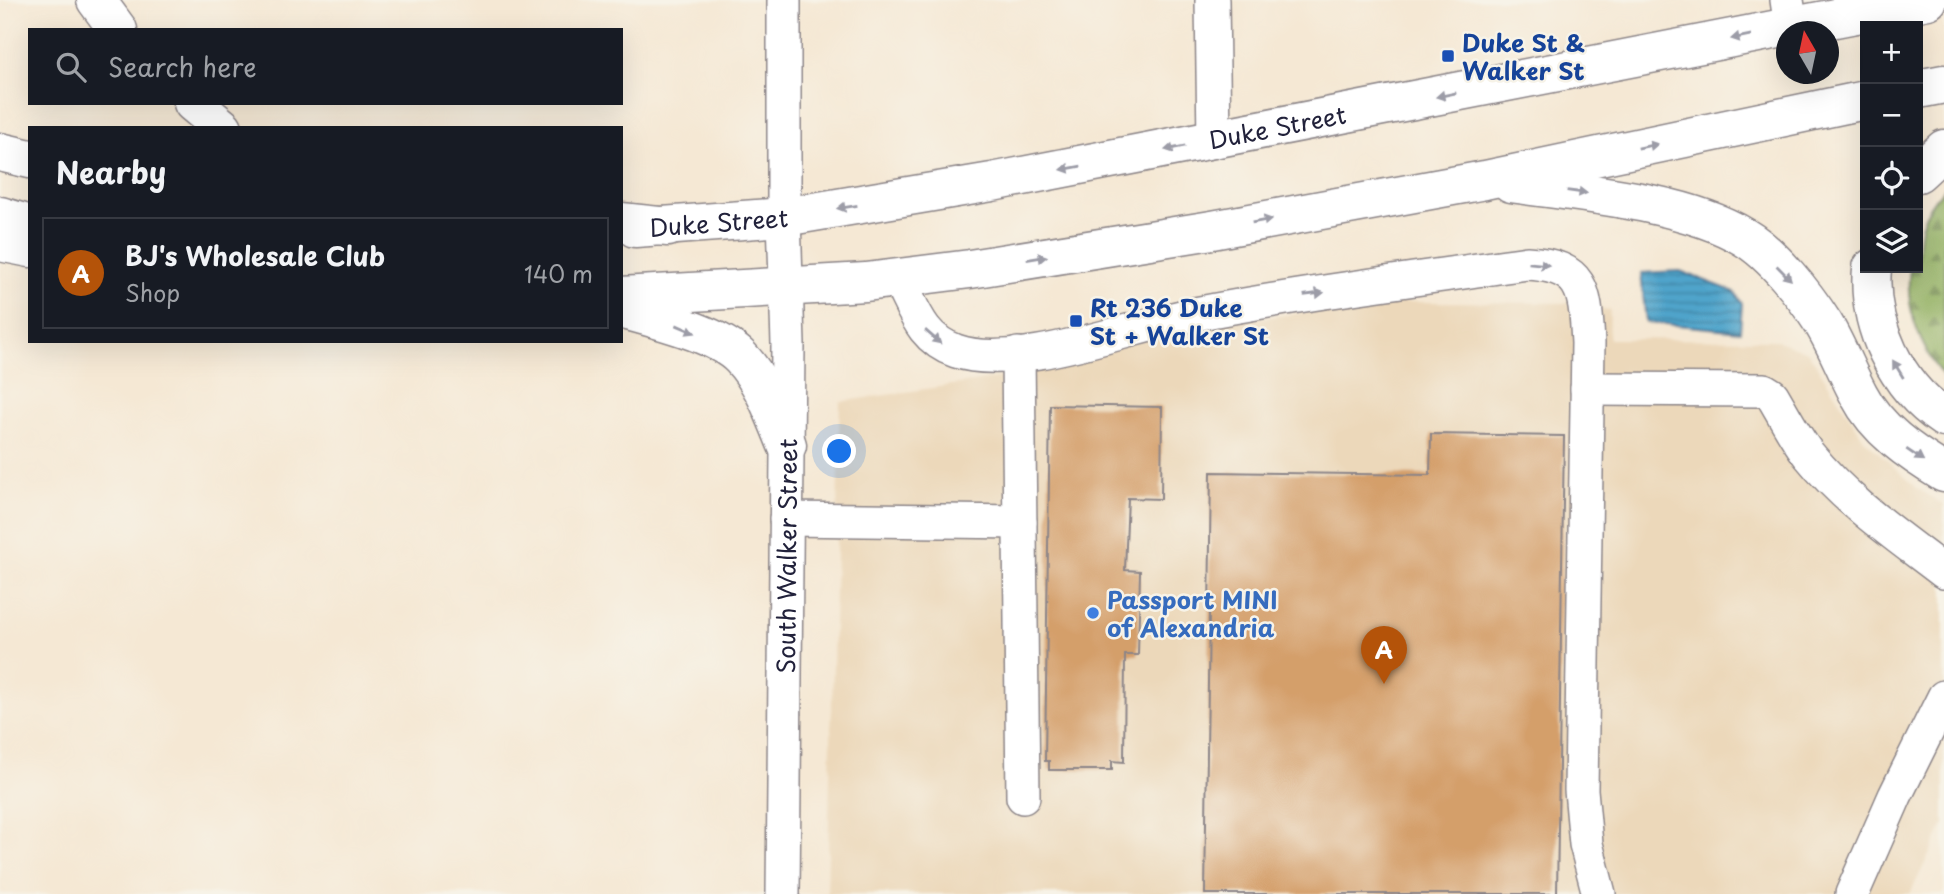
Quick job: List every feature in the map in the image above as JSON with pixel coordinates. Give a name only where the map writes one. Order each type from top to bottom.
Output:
[{"type":"main road","points":[[96,0],[117,28]]},
{"type":"main road","name":"Duke Street","points":[[623,229],[784,217],[979,185],[1214,141],[1789,14],[1928,0]]},
{"type":"main road","points":[[1923,88],[1944,84]]},
{"type":"main road","points":[[623,296],[787,288],[898,279],[1212,230],[1485,180],[1860,101]]},
{"type":"main road","points":[[195,105],[221,126]]},
{"type":"main road","points":[[1923,168],[1944,149]]},
{"type":"main road","points":[[0,152],[28,159]]},
{"type":"main road","points":[[1485,180],[1623,199],[1690,215],[1745,237],[1801,291],[1824,324],[1860,397],[1883,428],[1909,451],[1944,473]]},
{"type":"main road","points":[[0,216],[28,224]]},
{"type":"main road","points":[[623,222],[668,227]]},
{"type":"main road","points":[[0,242],[28,248]]},
{"type":"main road","points":[[1872,273],[1871,287],[1877,323],[1889,354],[1908,386],[1944,418]]},
{"type":"main road","points":[[623,310],[682,328],[723,345],[741,358],[761,388],[787,445]]},
{"type":"street","name":"South Walker Street","points":[[783,894],[787,445],[784,0]]},
{"type":"street","points":[[1212,0],[1214,141]]},
{"type":"street","points":[[898,279],[925,332],[939,344],[976,356],[1047,350],[1220,310],[1527,263],[1546,264],[1568,272],[1576,279],[1586,301],[1588,343],[1581,790],[1586,844],[1599,894]]},
{"type":"street","points":[[1018,354],[1023,797]]},
{"type":"street","points":[[1587,389],[1764,390],[1772,395],[1808,453],[1834,483],[1895,537],[1944,572]]},
{"type":"street","points":[[786,519],[1020,522]]},
{"type":"street","points":[[1852,894],[1905,774],[1944,697]]},
{"type":"shaded area","points":[[1402,302],[1567,303],[1610,310],[1609,339],[1775,340],[1808,352],[1864,439],[1917,488],[1944,505],[1944,824],[1910,894],[827,894],[840,402],[992,379],[1207,324]]},
{"type":"green space","points":[[1944,189],[1944,378],[1921,340],[1909,297],[1910,273],[1923,273],[1923,222]]},
{"type":"water","points":[[1680,271],[1735,292],[1742,304],[1740,331],[1646,322],[1641,273]]},
{"type":"building","name":"Passport MINI of Alexandria","points":[[1050,405],[1162,407],[1161,499],[1128,498],[1125,570],[1140,571],[1138,655],[1125,655],[1124,762],[1112,761],[1112,770],[1049,770],[1049,761],[1045,761]]},
{"type":"building","points":[[1431,434],[1564,436],[1557,894],[1205,894],[1211,472],[1430,475]]},
{"type":"place","name":"Duke St & Walker St","points":[[1448,56]]},
{"type":"place","name":"Rt 236 Duke St + Walker St","points":[[1076,321]]},
{"type":"place","name":"Passport MINI of Alexandria","points":[[1093,613]]},
{"type":"place","name":"BJ's Wholesale Club","points":[[1384,684]]}]
